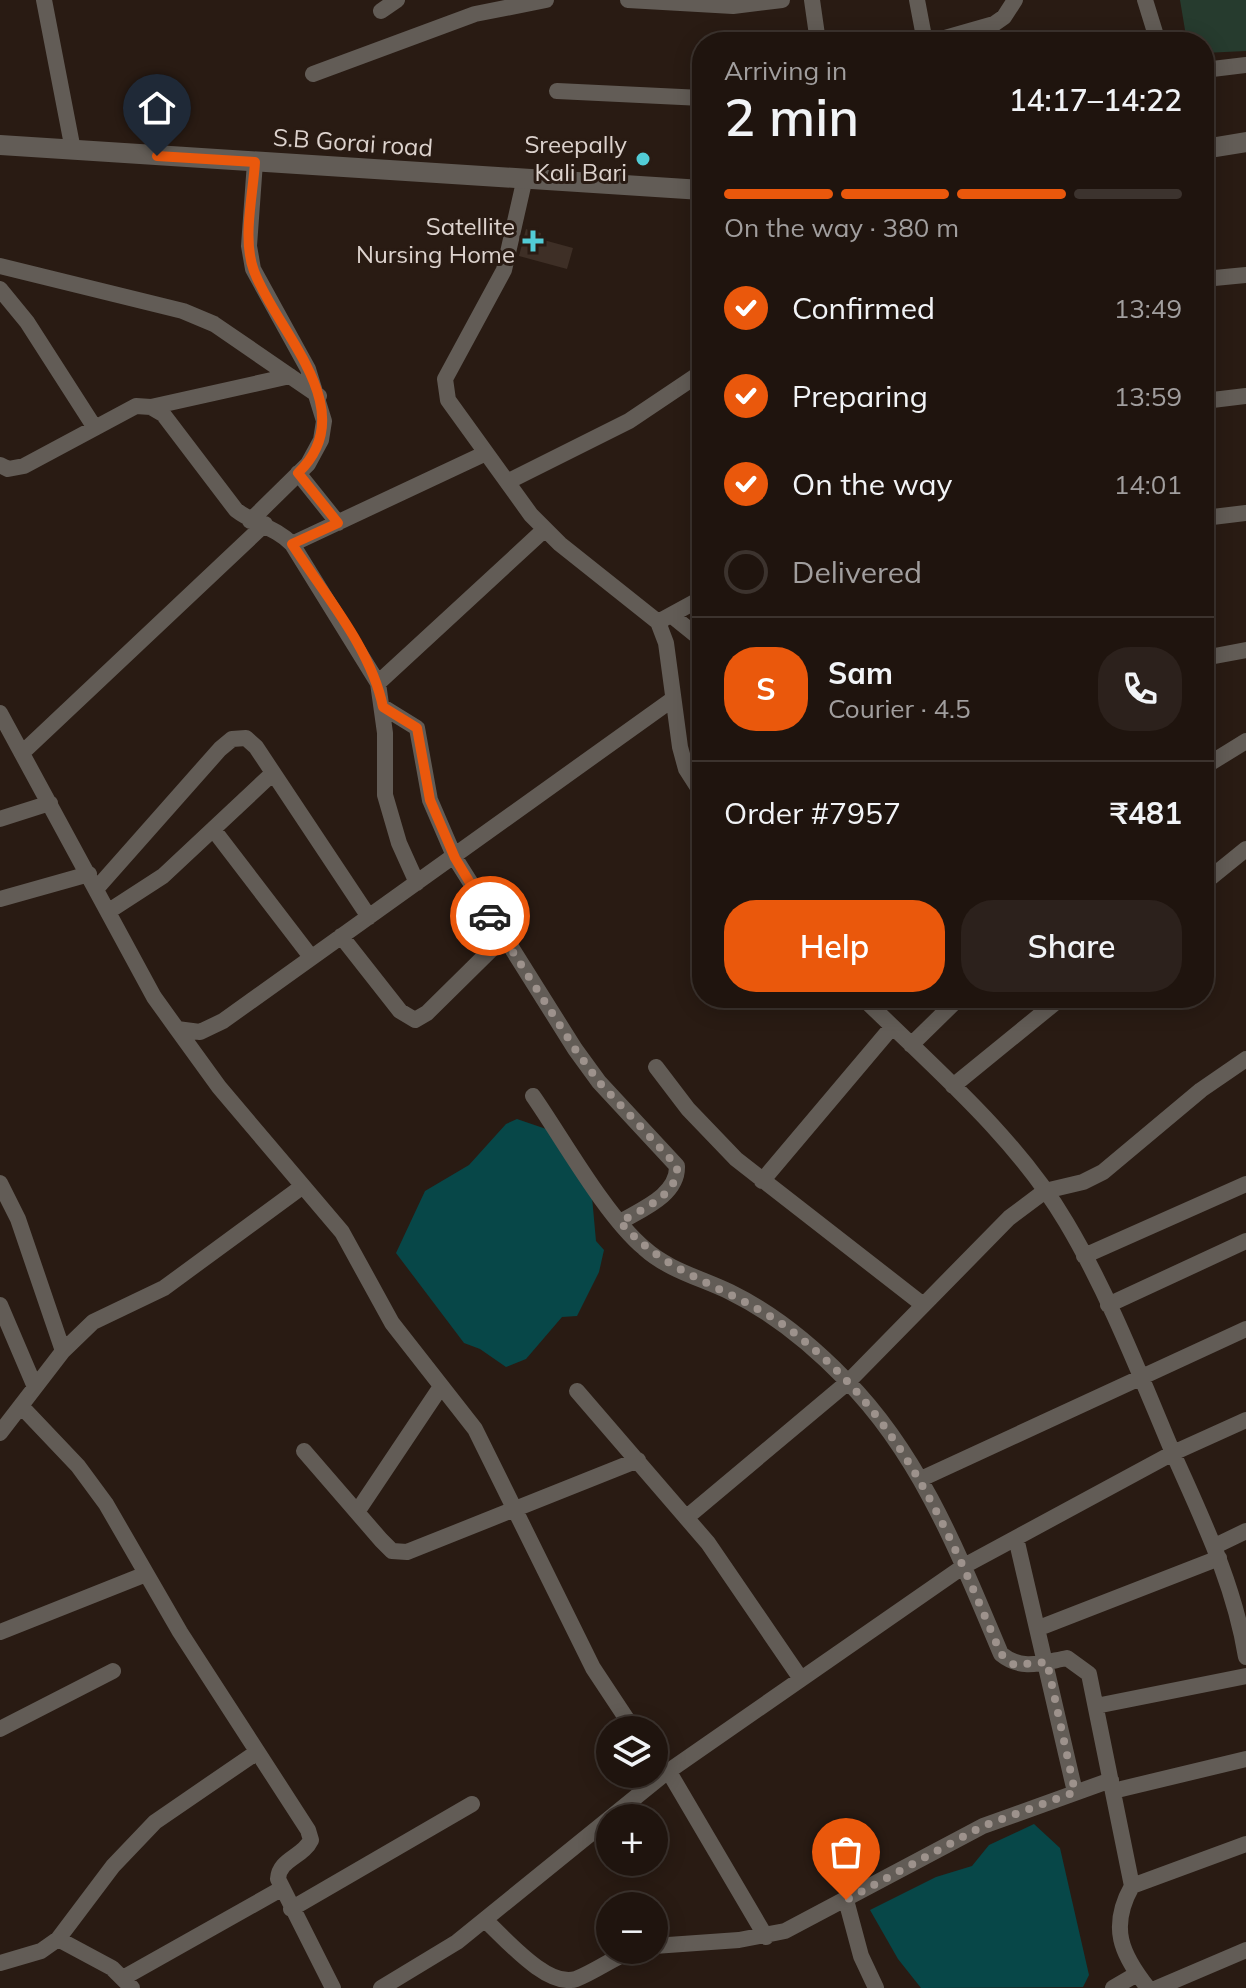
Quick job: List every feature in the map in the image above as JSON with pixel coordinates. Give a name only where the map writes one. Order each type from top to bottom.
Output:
[{"type":"street","points":[[44,0],[73,150]]},
{"type":"street","points":[[381,11],[397,0]]},
{"type":"street","points":[[313,74],[475,14],[546,0]]},
{"type":"street","points":[[628,0],[733,6],[782,0]]},
{"type":"street","points":[[812,0],[817,32]]},
{"type":"street","points":[[917,0],[925,32]]},
{"type":"street","points":[[1145,0],[1155,32]]},
{"type":"street","points":[[965,32],[994,24],[1004,17],[1012,2]]},
{"type":"street","points":[[1214,69],[1246,65]]},
{"type":"street","points":[[557,91],[692,98]]},
{"type":"street","points":[[1214,147],[1246,142]]},
{"type":"street","name":"S.B Gorai road","points":[[0,145],[524,182],[692,190]]},
{"type":"street","points":[[22,753],[258,522],[321,440],[324,421],[319,396],[308,369],[253,269],[249,246],[255,162]]},
{"type":"street","points":[[524,182],[504,270],[445,379],[448,400],[545,529],[665,618],[692,634]]},
{"type":"street","points":[[0,266],[183,311],[214,324],[319,396]]},
{"type":"street","points":[[1214,278],[1246,275]]},
{"type":"street","points":[[0,289],[27,322],[95,428]]},
{"type":"street","points":[[0,465],[8,469],[24,466],[136,406],[151,407],[290,376]]},
{"type":"street","points":[[507,482],[629,421],[692,379]]},
{"type":"street","points":[[1214,400],[1246,396]]},
{"type":"street","points":[[151,407],[177,430],[236,510],[292,544],[378,683],[383,707],[385,795],[399,843],[417,883]]},
{"type":"street","points":[[292,544],[486,453]]},
{"type":"street","points":[[298,473],[338,523]]},
{"type":"street","points":[[1214,517],[1246,513]]},
{"type":"street","points":[[378,683],[545,529]]},
{"type":"street","points":[[665,618],[692,603]]},
{"type":"street","points":[[665,618],[673,699],[686,769],[692,778]]},
{"type":"street","points":[[1214,656],[1246,650]]},
{"type":"street","points":[[177,1029],[200,1032],[223,1021],[455,858],[673,699]]},
{"type":"street","points":[[383,707],[417,728],[430,800],[455,858],[503,938],[599,1082],[677,1166],[677,1178],[669,1191],[620,1222]]},
{"type":"street","points":[[0,713],[154,997],[219,1087],[342,1232],[392,1323],[475,1429],[593,1668],[625,1716]]},
{"type":"street","points":[[0,899],[93,881],[232,739],[246,738],[273,773],[369,917]]},
{"type":"street","points":[[1214,761],[1246,741]]},
{"type":"street","points":[[109,911],[145,890],[273,773]]},
{"type":"street","points":[[0,819],[50,803]]},
{"type":"street","points":[[213,829],[311,957]]},
{"type":"street","points":[[1214,875],[1246,849]]},
{"type":"street","points":[[341,936],[400,1011],[415,1020],[427,1013],[503,938]]},
{"type":"street","points":[[873,1008],[953,1086],[1045,1191],[1084,1256],[1141,1377],[1217,1552],[1238,1608],[1246,1657]]},
{"type":"street","points":[[911,1045],[949,1008]]},
{"type":"street","points":[[953,1086],[1049,1008]]},
{"type":"street","points":[[762,1181],[892,1027]]},
{"type":"street","points":[[687,1517],[848,1382],[1009,1218],[1045,1191],[1083,1182],[1103,1172],[1201,1090],[1246,1059]]},
{"type":"street","points":[[656,1067],[712,1136],[762,1181],[922,1304]]},
{"type":"street","points":[[533,1096],[620,1222],[644,1248],[669,1266],[732,1293],[792,1331],[848,1382],[901,1446],[921,1479],[964,1566],[1001,1654],[1014,1665],[1067,1658],[1089,1674],[1132,1886],[1122,1904],[1120,1940],[1125,1957],[1148,1988]]},
{"type":"street","points":[[0,1183],[18,1219],[63,1351]]},
{"type":"street","points":[[1084,1256],[1246,1184]]},
{"type":"street","points":[[0,1433],[63,1351],[93,1322],[164,1288],[303,1186]]},
{"type":"street","points":[[1108,1305],[1246,1241]]},
{"type":"street","points":[[0,1305],[35,1387]]},
{"type":"street","points":[[921,1479],[1246,1329]]},
{"type":"street","points":[[357,1512],[440,1388]]},
{"type":"street","points":[[577,1391],[687,1517],[801,1679]]},
{"type":"street","points":[[21,1406],[91,1482],[311,1840],[278,1872],[281,1889],[333,1988]]},
{"type":"street","points":[[668,1765],[801,1679],[964,1566],[1173,1453],[1246,1420]]},
{"type":"street","points":[[304,1451],[392,1551],[407,1552],[638,1460]]},
{"type":"street","points":[[1039,1628],[1217,1552],[1246,1531]]},
{"type":"street","points":[[1016,1538],[1075,1792]]},
{"type":"street","points":[[0,1632],[146,1574]]},
{"type":"street","points":[[0,1729],[113,1671]]},
{"type":"street","points":[[1096,1706],[1246,1676]]},
{"type":"street","points":[[0,1963],[41,1951],[58,1939],[113,1866],[155,1822],[257,1752]]},
{"type":"street","points":[[668,1945],[766,1937],[785,1931],[983,1826],[1075,1792],[1246,1759]]},
{"type":"street","points":[[668,1779],[766,1937]]},
{"type":"street","points":[[385,1987],[457,1942],[640,1788]]},
{"type":"street","points":[[291,1909],[472,1804]]},
{"type":"street","points":[[1132,1886],[1246,1844]]},
{"type":"street","points":[[58,1939],[128,1983],[281,1889]]},
{"type":"street","points":[[846,1900],[870,1986]]},
{"type":"street","points":[[485,1920],[544,1974],[558,1982],[574,1980],[605,1964]]},
{"type":"street","points":[[1157,1988],[1246,1950]]},
{"type":"street","points":[[1113,1988],[1137,1974]]},
{"type":"green space","points":[[1180,0],[1246,0],[1246,51],[1214,53],[1214,32],[1185,32]]},
{"type":"water","points":[[517,1119],[552,1131],[592,1197],[596,1241],[604,1250],[599,1272],[577,1316],[562,1317],[526,1359],[506,1367],[480,1349],[464,1343],[396,1253],[425,1191],[469,1165],[506,1124]]},
{"type":"water","points":[[1034,1824],[1060,1848],[1089,1975],[1083,1987],[921,1988],[898,1959],[870,1910],[936,1877],[972,1866],[989,1845]]},
{"type":"building","points":[[526,229],[541,233],[540,239],[573,248],[567,269],[519,256]]},
{"type":"way so far","points":[[490,916],[528,980],[599,1082],[677,1166],[677,1178],[669,1191],[620,1222],[644,1248],[669,1266],[732,1293],[792,1331],[848,1382],[901,1446],[921,1479],[964,1566],[1001,1654],[1014,1665],[1030,1666],[1047,1662],[1075,1792],[983,1826],[846,1900]]},
{"type":"place","name":"Sreepally Kali Bari","points":[[643,159]]},
{"type":"place","name":"Satellite Nursing Home","points":[[533,241]]},
{"type":"route","points":[[157,156],[255,162],[249,246],[253,269],[308,369],[319,396],[324,421],[321,440],[308,464],[298,473],[338,523],[292,544],[362,653],[378,683],[383,707],[417,728],[422,742],[430,800],[455,858],[490,916]]}]
